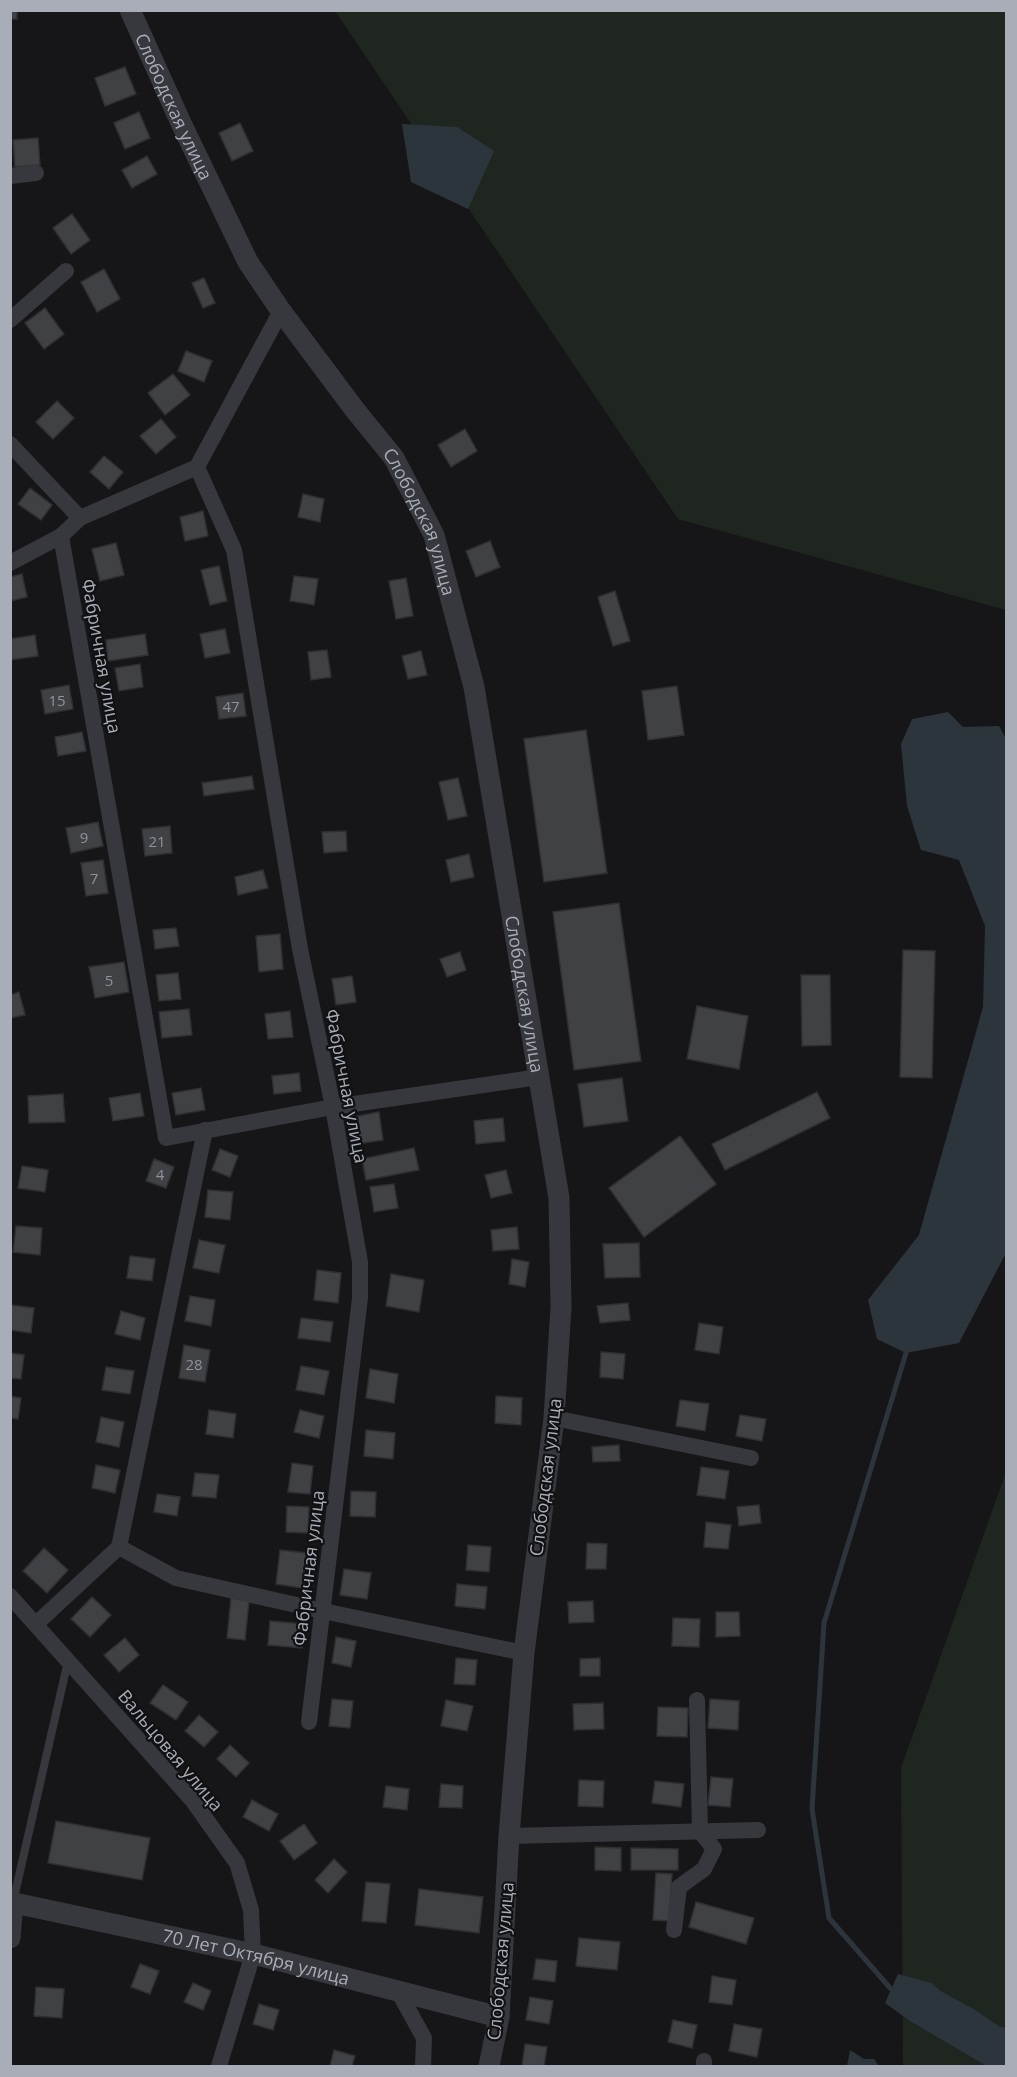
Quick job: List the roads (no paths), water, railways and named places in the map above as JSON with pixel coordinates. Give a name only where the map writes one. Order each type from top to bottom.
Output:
[{"type":"street","name":"Слободская улица","points":[[130,10],[248,262],[281,311],[394,458],[434,536],[474,687],[559,1198],[561,1307],[554,1418],[524,1653],[509,1836],[499,2018],[489,2067]]},
{"type":"street","points":[[10,176],[36,173]]},
{"type":"street","points":[[10,320],[66,271]]},
{"type":"street","points":[[10,563],[61,536],[80,518],[197,467],[281,311]]},
{"type":"street","points":[[10,444],[80,518]]},
{"type":"street","name":"Фабричная улица","points":[[197,467],[234,550],[300,950],[333,1107],[360,1262],[360,1298],[309,1722]]},
{"type":"street","name":"Фабричная улица","points":[[61,536],[166,1138],[205,1130]]},
{"type":"street","points":[[36,1624],[119,1546],[205,1130],[333,1107],[539,1077]]},
{"type":"street","points":[[554,1418],[751,1458]]},
{"type":"street","points":[[119,1546],[176,1578],[524,1653]]},
{"type":"street","name":"Вальцовая улица","points":[[10,1596],[193,1801],[237,1863],[251,1910],[253,1953],[219,2067]]},
{"type":"street","points":[[674,1930],[679,1887],[704,1869],[714,1849],[700,1831],[697,1700]]},
{"type":"street","points":[[509,1836],[758,1830]]},
{"type":"street","points":[[10,1938],[12,1902]]},
{"type":"street","name":"70 Лет Октября улица","points":[[12,1902],[253,1953],[499,2018]]},
{"type":"street","points":[[398,1991],[424,2038],[423,2067]]},
{"type":"lane","points":[[12,1902],[68,1660]]},
{"type":"waterway","points":[[891,1989],[829,1918],[812,1809],[824,1623],[906,1353]]}]
